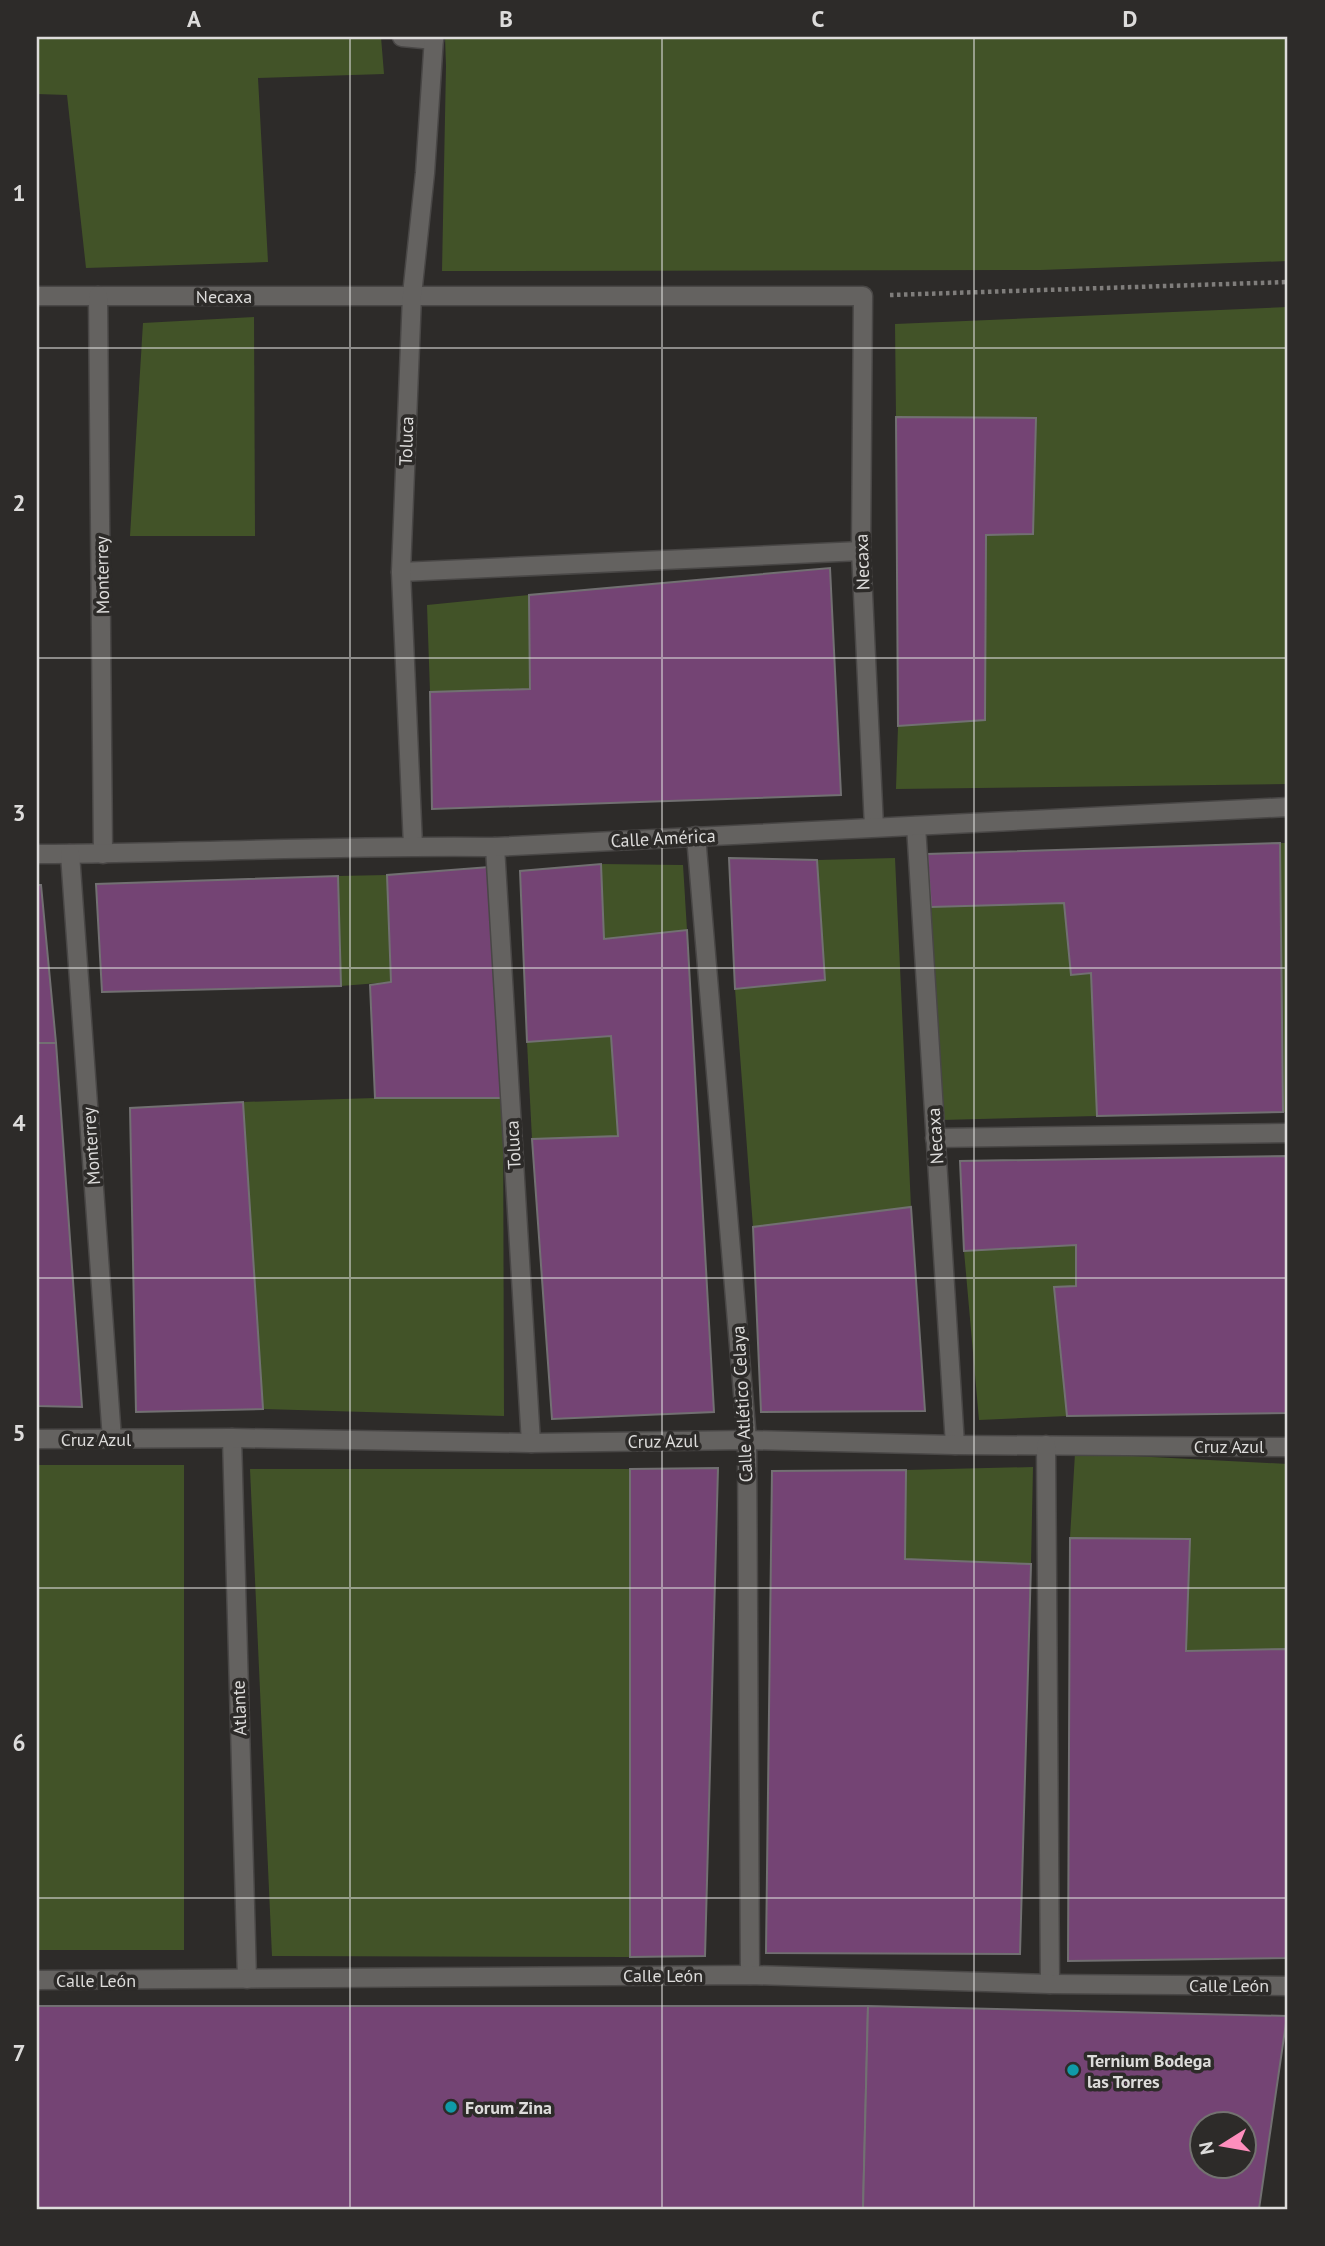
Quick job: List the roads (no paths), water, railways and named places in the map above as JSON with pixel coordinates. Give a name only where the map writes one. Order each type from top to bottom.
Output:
[{"type":"street","points":[[402,37],[434,38]]},
{"type":"street","name":"Toluca","points":[[414,846],[401,572],[412,295],[425,173],[434,38]]},
{"type":"street","name":"Necaxa","points":[[37,296],[863,296],[861,551],[874,827]]},
{"type":"street","name":"Monterrey","points":[[98,296],[103,854]]},
{"type":"street","points":[[401,572],[861,551]]},
{"type":"street","name":"Calle América","points":[[37,854],[414,846],[495,847],[1288,807]]},
{"type":"street","name":"Necaxa","points":[[916,827],[954,1445]]},
{"type":"street","name":"Calle Atlético Celaya","points":[[696,835],[747,1440],[750,1975]]},
{"type":"street","name":"Toluca","points":[[495,847],[531,1443]]},
{"type":"street","name":"Monterrey","points":[[70,853],[112,1439]]},
{"type":"street","points":[[935,1138],[1288,1133]]},
{"type":"street","name":"Cruz Azul","points":[[37,1439],[232,1438],[531,1443],[747,1440],[954,1445],[1288,1447]]},
{"type":"street","name":"Atlante","points":[[232,1438],[247,1979]]},
{"type":"street","points":[[1046,1445],[1050,1984]]},
{"type":"street","name":"Calle León","points":[[37,1980],[750,1975],[1050,1984],[1288,1986]]},
{"type":"place","name":"Ternium Bodega las Torres","points":[[1073,2070]]},
{"type":"place","name":"Forum Zina","points":[[451,2107]]}]
